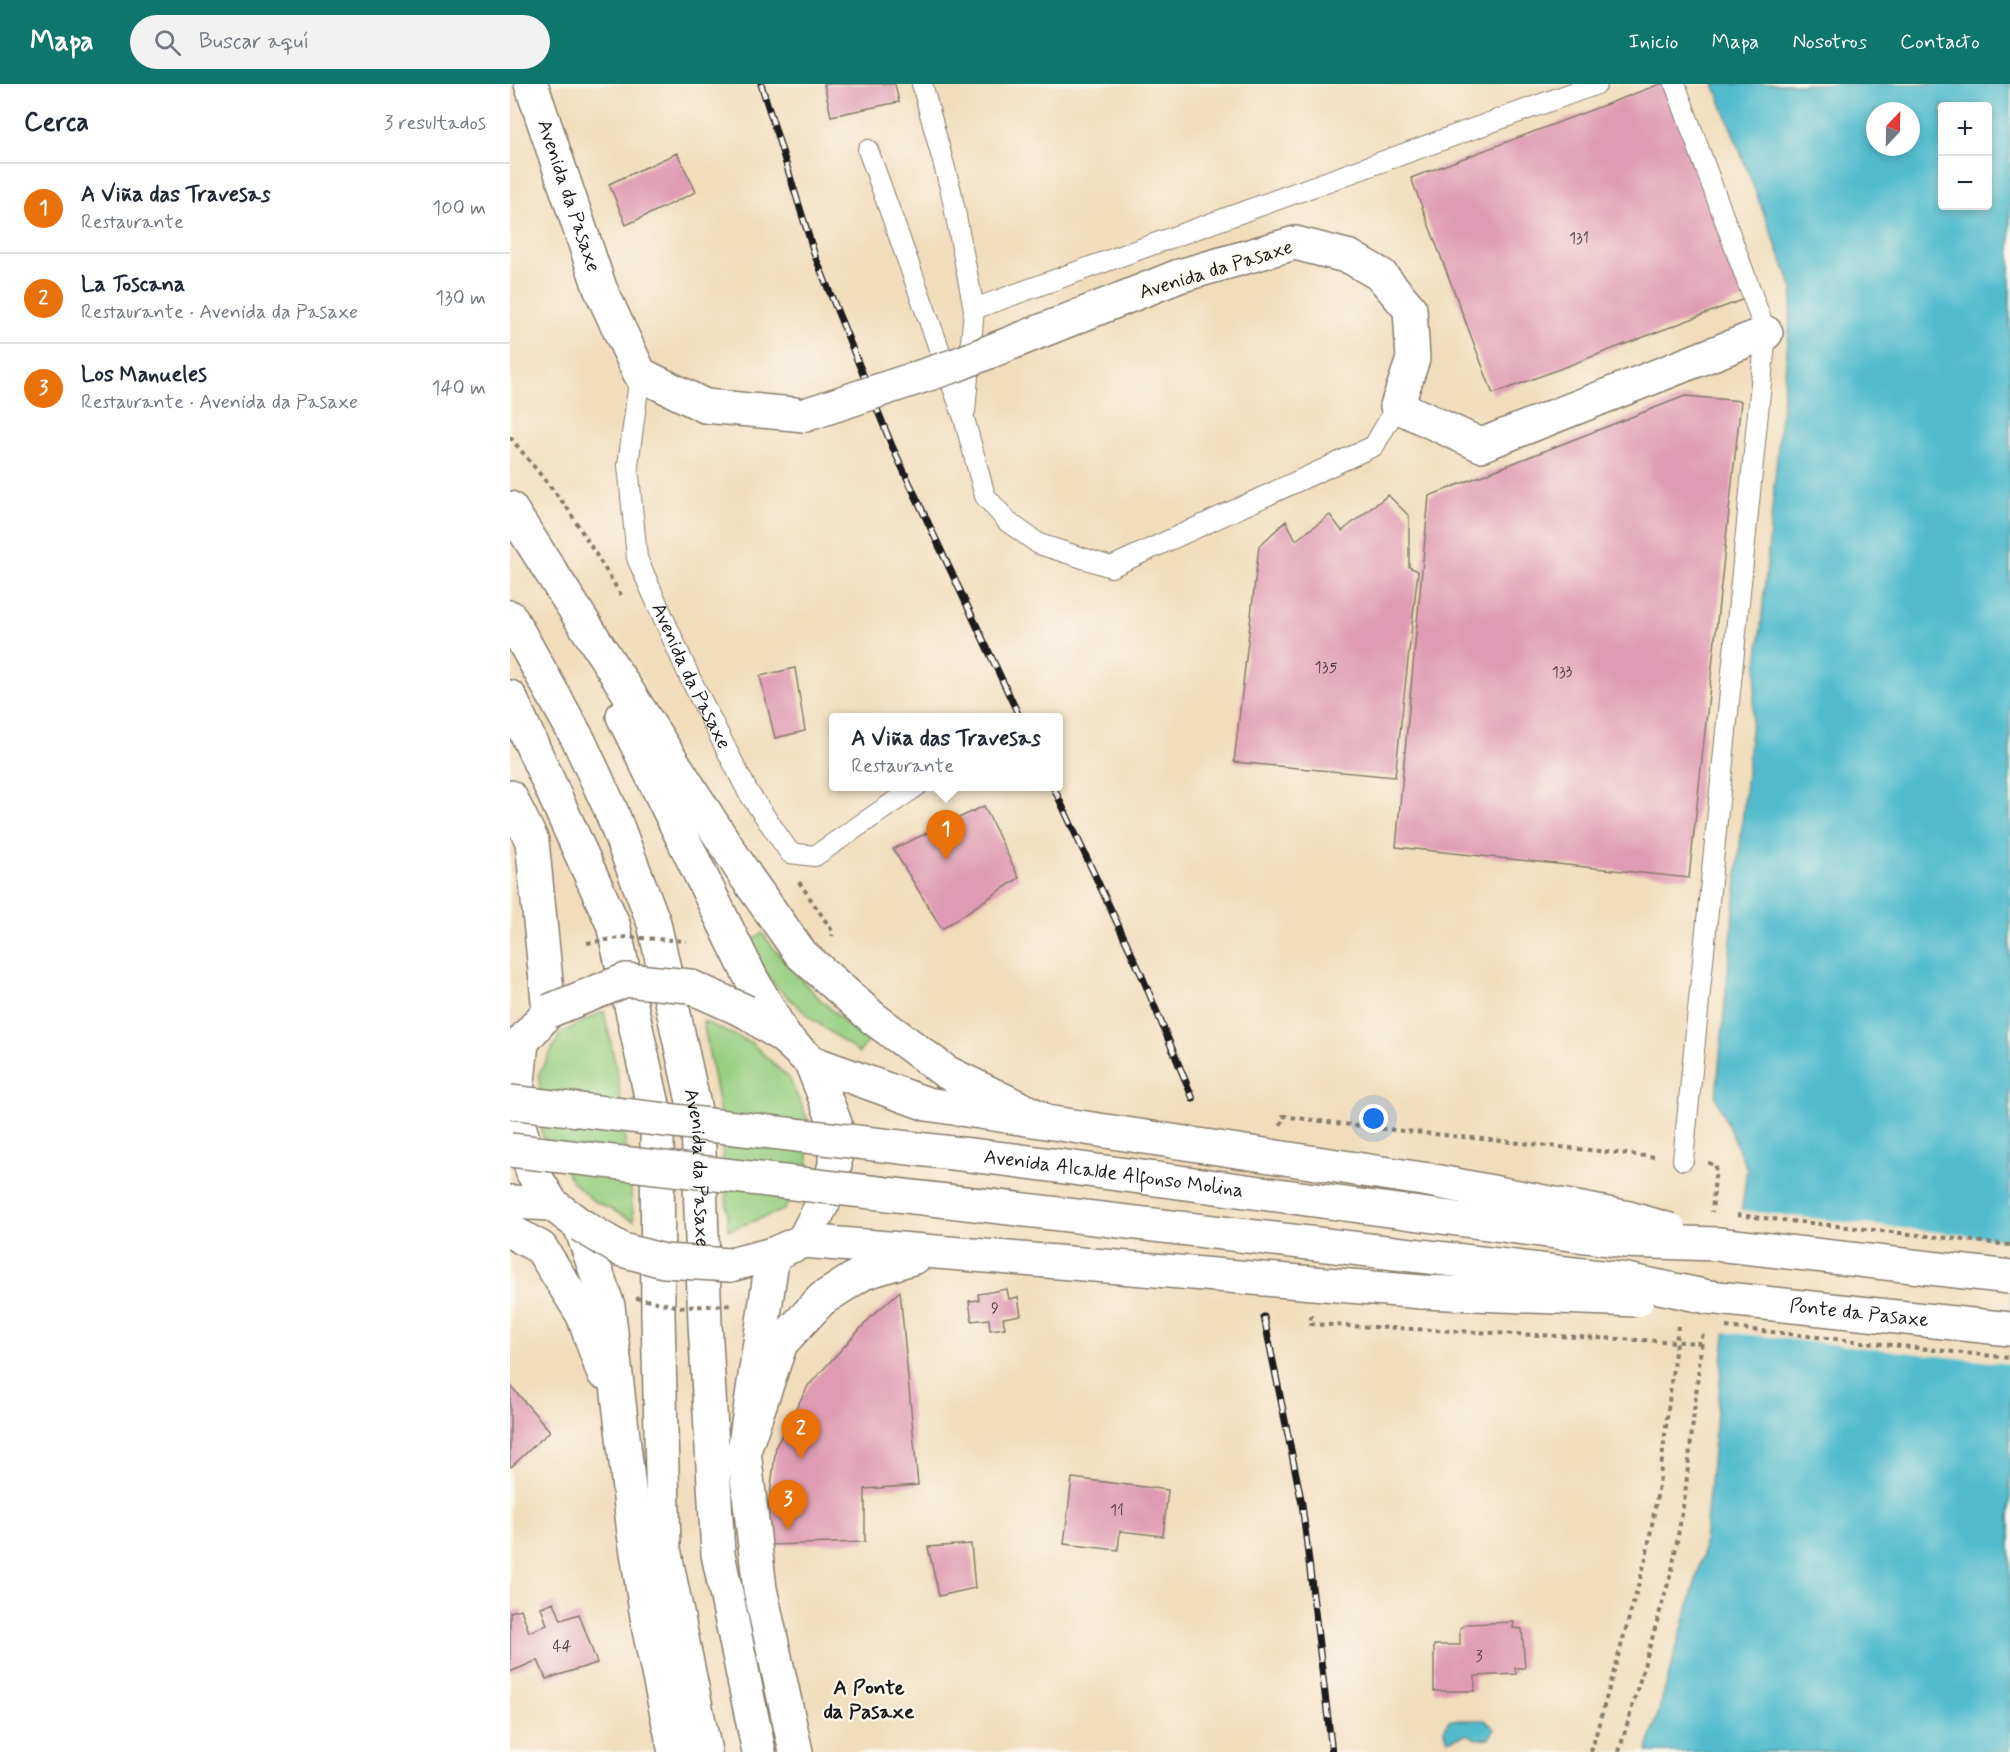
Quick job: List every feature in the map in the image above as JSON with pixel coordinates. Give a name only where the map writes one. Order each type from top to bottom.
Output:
[{"type":"main road","name":"Avenida da Pasaxe","points":[[531,84],[600,288],[640,374],[705,406],[805,416],[956,365],[1179,276],[1295,243],[1350,257],[1381,275],[1410,309],[1413,359],[1397,406]]},
{"type":"main road","points":[[1397,406],[1481,445],[1766,333]]},
{"type":"main road","points":[[510,508],[747,878],[801,954],[873,1018],[946,1072],[1051,1123]]},
{"type":"main road","name":"Avenida da Pasaxe","points":[[510,617],[579,741],[610,808],[650,912],[699,1124],[705,1323],[718,1554],[759,1752]]},
{"type":"main road","points":[[588,632],[634,743],[750,976],[785,1038]]},
{"type":"main road","name":"Avenida da Pasaxe","points":[[510,697],[613,924],[657,1123],[657,1316],[664,1549],[705,1752]]},
{"type":"main road","points":[[510,797],[532,841],[549,1011]]},
{"type":"main road","points":[[1706,1308],[1615,1300],[1422,1292],[803,1242],[773,1254],[730,1265],[664,1262],[622,1250],[580,1225],[552,1204],[533,1173],[515,1112],[516,1042],[549,1011],[626,980],[689,986],[747,1012],[785,1038],[811,1062],[927,1104],[1429,1180],[1714,1234],[2010,1277]]},
{"type":"main road","points":[[803,1242],[824,1201],[835,1165],[836,1124],[811,1062]]},
{"type":"main road","name":"Avenida Alcalde Alfonso Molina","points":[[510,1102],[1013,1160],[1623,1241],[1714,1234]]},
{"type":"main road","points":[[510,1150],[1626,1280],[1706,1308]]},
{"type":"main road","points":[[510,1202],[552,1204]]},
{"type":"main road","points":[[580,1225],[608,1306],[634,1533],[649,1630],[675,1752]]},
{"type":"main road","points":[[510,1231],[541,1248],[583,1315],[624,1432]]},
{"type":"main road","points":[[744,1450],[781,1343],[822,1299],[864,1273],[933,1252]]},
{"type":"main road","points":[[773,1254],[744,1450],[760,1589],[796,1752]]},
{"type":"main road","name":"Ponte da Pasaxe","points":[[1706,1308],[2010,1329]]},
{"type":"lane","points":[[922,84],[951,191],[974,309],[964,418]]},
{"type":"lane","points":[[974,309],[1597,84]]},
{"type":"lane","points":[[1675,84],[1766,333],[1683,1160]]},
{"type":"lane","points":[[868,150],[964,418],[986,496],[1008,522],[1040,544],[1111,567],[1374,446],[1397,406]]},
{"type":"lane","name":"Avenida da Pasaxe","points":[[640,374],[628,465],[637,558],[690,678],[748,792],[790,853],[815,856],[910,791]]},
{"type":"path","points":[[796,877],[832,932]]},
{"type":"path","points":[[587,943],[626,937],[686,941]]},
{"type":"path","points":[[1280,1130],[1283,1116],[1716,1165],[1714,1234]]},
{"type":"path","points":[[636,1298],[681,1307],[733,1305]]},
{"type":"path","points":[[1619,1752],[1672,1570],[1685,1495],[1706,1308]]},
{"type":"path","points":[[1591,1752],[1646,1557],[1659,1485],[1678,1340],[1678,1317]]},
{"type":"path","points":[[1310,1324],[1678,1340],[1702,1343]]},
{"type":"green space","points":[[762,933],[811,990],[868,1041],[859,1053],[808,1016],[773,983],[747,944]]},
{"type":"green space","points":[[604,1011],[618,1077],[634,1221],[592,1200],[572,1181],[542,1135],[539,1074],[561,1033]]},
{"type":"green space","points":[[703,1021],[750,1042],[789,1078],[808,1120],[808,1168],[784,1210],[729,1230],[719,1107]]},
{"type":"water","points":[[1714,84],[2010,84],[2010,1752],[1647,1752],[1703,1555],[1722,1360],[1747,1169],[1716,1098],[1793,289]]},
{"type":"water","points":[[1449,1720],[1485,1720],[1495,1729],[1489,1738],[1477,1739],[1467,1734],[1448,1740],[1444,1730]]},
{"type":"pier","points":[[1739,1210],[2010,1240],[2010,1364],[1723,1332]]},
{"type":"building","points":[[824,84],[895,84],[899,102],[831,116]]},
{"type":"building","points":[[1665,84],[1747,298],[1493,394],[1411,178]]},
{"type":"building","points":[[677,153],[696,192],[626,225],[609,184]]},
{"type":"building","points":[[1685,396],[1741,401],[1689,878],[1396,847],[1429,496]]},
{"type":"building","points":[[1388,495],[1409,516],[1409,567],[1418,571],[1395,777],[1234,762],[1259,546],[1286,521],[1296,540],[1330,515],[1342,531]]},
{"type":"building","points":[[795,668],[805,731],[775,738],[760,676]]},
{"type":"building","points":[[984,806],[1019,878],[942,929],[893,849]]},
{"type":"building","points":[[1007,1289],[1009,1299],[1018,1297],[1021,1315],[1003,1318],[1005,1328],[990,1330],[989,1319],[972,1321],[969,1301],[979,1300],[978,1294]]},
{"type":"building","points":[[900,1291],[918,1485],[865,1489],[865,1542],[769,1545],[768,1512],[776,1446],[808,1386],[871,1317]]},
{"type":"building","points":[[510,1385],[550,1431],[511,1467],[510,1466]]},
{"type":"building","points":[[1072,1478],[1168,1490],[1163,1536],[1120,1531],[1118,1550],[1064,1544]]},
{"type":"building","points":[[971,1544],[975,1588],[939,1596],[928,1547]]},
{"type":"building","points":[[554,1602],[561,1620],[579,1614],[597,1663],[546,1679],[538,1660],[510,1672],[510,1612],[521,1609],[529,1632],[547,1625],[541,1607]]},
{"type":"building","points":[[1514,1622],[1513,1628],[1522,1629],[1525,1668],[1515,1668],[1516,1674],[1475,1676],[1475,1691],[1434,1691],[1434,1645],[1460,1645],[1460,1628],[1467,1624]]},
{"type":"railway","points":[[761,84],[815,256],[892,446],[1018,713]]},
{"type":"railway","points":[[1055,791],[1142,976],[1193,1099]]},
{"type":"railway","points":[[1264,1317],[1302,1504],[1332,1752]]},
{"type":"place","name":"A Viña das Travesas","points":[[946,860]]},
{"type":"place","name":"La Toscana","points":[[801,1459]]},
{"type":"place","name":"Los Manueles","points":[[788,1530]]},
{"type":"district","name":"A Ponte da Pasaxe","points":[[869,1700]]}]
